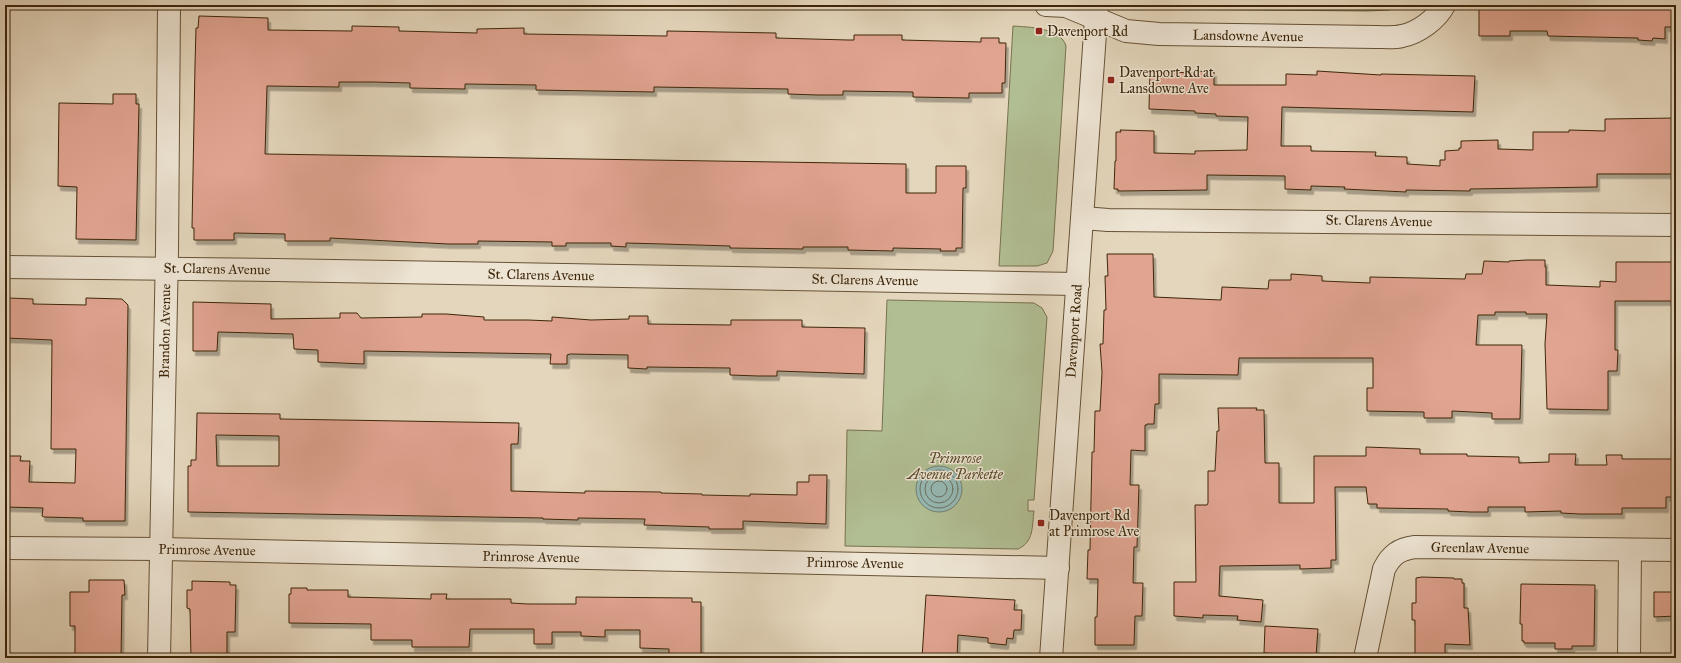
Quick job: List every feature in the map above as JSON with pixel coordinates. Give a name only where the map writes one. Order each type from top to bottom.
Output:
[{"type":"street","name":"Brandon Avenue","points":[[159,658],[162,549],[169,5]]},
{"type":"street","name":"Lansdowne Avenue","points":[[1046,5],[1066,6],[1097,12],[1126,32],[1159,34],[1377,37],[1403,36],[1422,28],[1442,10],[1444,5]]},
{"type":"street","name":"Davenport Road","points":[[1052,658],[1097,12]]},
{"type":"street","name":"St. Clarens Avenue","points":[[1083,218],[1108,220],[1364,221],[1676,225]]},
{"type":"street","name":"St. Clarens Avenue","points":[[5,267],[166,268],[1078,284]]},
{"type":"street","name":"Greenlaw Avenue","points":[[1365,658],[1384,569],[1388,560],[1396,552],[1401,550],[1414,547],[1676,550]]},
{"type":"street","name":"Primrose Avenue","points":[[5,548],[162,549],[1058,568]]},
{"type":"street","points":[[1629,658],[1630,550]]},
{"type":"green space","points":[[1138,5],[1404,5],[1389,10],[1366,11],[1155,9]]},
{"type":"green space","points":[[1013,26],[1035,28],[1051,32],[1058,35],[1066,46],[1053,251],[1047,263],[1037,266],[999,266]]},
{"type":"green space","name":"Primrose Avenue Parkette","points":[[887,300],[1034,303],[1042,308],[1047,317],[1034,500],[1028,500],[1028,511],[1034,511],[1032,528],[1030,538],[1018,549],[845,546],[847,430],[882,431]]},
{"type":"water","points":[[939,466],[952,470],[958,476],[962,489],[958,502],[952,508],[939,512],[926,508],[920,502],[916,489],[920,476],[926,470]]},
{"type":"building","points":[[1479,5],[1676,5],[1676,27],[1665,27],[1665,39],[1653,38],[1652,41],[1638,40],[1638,38],[1548,36],[1547,31],[1510,31],[1510,36],[1479,36]]},
{"type":"building","points":[[199,16],[268,18],[268,30],[352,31],[352,26],[399,27],[399,31],[477,33],[477,29],[524,28],[524,34],[667,36],[667,31],[776,33],[776,38],[848,40],[854,40],[854,35],[902,35],[902,40],[981,42],[981,38],[999,38],[999,43],[1006,43],[1005,83],[1002,83],[1002,93],[969,93],[969,98],[913,97],[913,92],[843,91],[843,95],[788,94],[788,89],[654,87],[654,92],[536,90],[536,85],[465,84],[465,89],[410,88],[410,83],[373,82],[339,82],[339,87],[267,86],[265,154],[906,164],[906,193],[936,193],[936,166],[966,166],[966,188],[963,188],[962,248],[956,248],[956,251],[940,251],[941,249],[893,248],[893,251],[848,250],[848,247],[803,247],[803,249],[730,248],[730,246],[626,243],[626,247],[611,246],[611,243],[566,243],[566,246],[552,246],[552,242],[478,241],[478,244],[448,244],[330,238],[330,241],[285,241],[285,234],[234,233],[234,240],[194,240],[194,228],[192,228],[195,65],[196,28],[198,28]]},
{"type":"building","points":[[1150,71],[1194,73],[1194,71],[1214,72],[1214,85],[1286,85],[1286,74],[1317,75],[1317,71],[1381,75],[1475,76],[1473,112],[1282,107],[1281,146],[1311,146],[1311,151],[1376,152],[1375,156],[1407,157],[1407,164],[1440,166],[1440,160],[1445,160],[1445,151],[1459,150],[1459,148],[1461,148],[1461,141],[1498,140],[1498,149],[1533,150],[1533,132],[1569,132],[1569,130],[1605,131],[1605,119],[1676,118],[1676,174],[1597,174],[1597,187],[1470,189],[1470,191],[1406,190],[1406,192],[1311,186],[1311,190],[1285,189],[1285,176],[1207,175],[1207,190],[1118,191],[1118,189],[1114,189],[1116,132],[1121,132],[1120,130],[1154,131],[1154,153],[1195,154],[1195,151],[1247,150],[1248,117],[1216,116],[1216,114],[1195,113],[1195,111],[1149,109]]},
{"type":"building","points":[[113,94],[136,94],[136,104],[139,104],[136,240],[76,239],[77,187],[58,186],[59,103],[113,104]]},
{"type":"building","points":[[1107,254],[1153,254],[1154,297],[1221,300],[1222,287],[1268,289],[1269,280],[1291,280],[1291,274],[1322,276],[1322,281],[1370,283],[1370,277],[1465,279],[1466,274],[1482,274],[1484,261],[1509,262],[1545,260],[1546,285],[1600,287],[1600,281],[1616,282],[1616,262],[1676,262],[1676,301],[1615,301],[1615,350],[1618,350],[1617,371],[1608,371],[1608,410],[1547,409],[1545,344],[1547,314],[1526,314],[1526,312],[1495,312],[1495,315],[1478,315],[1476,345],[1522,345],[1520,419],[1492,419],[1492,413],[1452,411],[1452,418],[1424,418],[1424,412],[1367,411],[1367,388],[1373,388],[1373,358],[1239,358],[1238,375],[1159,374],[1159,404],[1155,404],[1154,424],[1145,425],[1145,451],[1131,450],[1130,485],[1139,485],[1137,547],[1134,547],[1133,583],[1143,583],[1142,616],[1135,616],[1134,645],[1095,645],[1095,617],[1097,617],[1098,579],[1087,579],[1088,550],[1090,550],[1092,452],[1094,452],[1095,411],[1100,411],[1102,372],[1100,344],[1103,344],[1104,310],[1106,310],[1105,276],[1108,276]]},
{"type":"building","points":[[9,298],[33,299],[33,304],[86,305],[86,298],[122,299],[128,305],[125,521],[83,521],[83,518],[44,517],[42,516],[43,508],[5,507],[5,456],[21,456],[20,461],[30,461],[29,482],[75,483],[76,449],[51,449],[52,340],[6,338],[7,303],[9,303]]},
{"type":"building","points":[[193,302],[271,304],[271,319],[340,318],[340,313],[357,313],[361,318],[422,317],[422,314],[446,314],[484,317],[484,320],[552,321],[552,317],[591,320],[629,319],[629,316],[648,316],[648,324],[731,325],[731,320],[802,320],[802,327],[865,328],[864,374],[777,371],[777,376],[758,376],[730,375],[730,368],[628,368],[628,355],[570,354],[567,355],[567,364],[550,364],[551,354],[364,351],[364,364],[318,362],[318,350],[294,349],[293,334],[218,332],[217,351],[193,351]]},
{"type":"building","points":[[1218,408],[1257,408],[1256,410],[1264,410],[1265,463],[1279,463],[1279,503],[1314,503],[1314,456],[1366,456],[1366,447],[1420,449],[1420,454],[1467,454],[1467,456],[1519,457],[1519,463],[1549,462],[1549,454],[1576,454],[1575,465],[1607,465],[1606,455],[1622,455],[1622,459],[1676,459],[1676,497],[1666,497],[1666,508],[1622,508],[1622,514],[1579,514],[1561,513],[1561,511],[1525,512],[1525,507],[1488,507],[1488,512],[1471,512],[1448,511],[1448,509],[1377,508],[1377,504],[1368,504],[1366,487],[1335,487],[1336,560],[1331,560],[1331,568],[1300,569],[1300,565],[1220,566],[1219,596],[1263,600],[1261,622],[1237,620],[1238,616],[1203,615],[1203,618],[1174,616],[1174,582],[1196,582],[1195,505],[1207,505],[1208,503],[1208,471],[1215,471],[1217,431],[1219,431]]},
{"type":"building","points":[[197,413],[280,414],[280,419],[519,423],[518,444],[511,444],[511,491],[585,493],[585,491],[661,492],[750,496],[750,494],[797,495],[797,482],[809,482],[809,475],[827,475],[826,524],[743,521],[743,529],[709,529],[709,527],[644,525],[645,519],[578,518],[578,520],[543,518],[188,512],[188,466],[191,466],[191,460],[196,460]],"holes":[[[216,435],[279,436],[279,466],[217,466]]]},
{"type":"building","points":[[1416,578],[1462,579],[1462,583],[1464,583],[1464,608],[1468,608],[1470,645],[1445,644],[1445,658],[1415,658],[1415,620],[1412,620],[1412,603],[1416,603]]},
{"type":"building","points":[[89,580],[124,580],[125,595],[122,595],[121,658],[75,658],[75,626],[70,626],[70,592],[89,592]]},
{"type":"building","points":[[192,581],[230,582],[230,585],[236,585],[235,632],[227,632],[227,658],[191,658],[190,609],[187,608],[187,590],[192,590]]},
{"type":"building","points":[[1521,584],[1595,585],[1594,646],[1572,646],[1572,649],[1555,649],[1555,643],[1524,643],[1524,641],[1522,641],[1522,624],[1520,624]]},
{"type":"building","points":[[291,588],[307,588],[307,590],[348,590],[348,597],[431,599],[431,594],[447,594],[446,599],[511,599],[511,603],[528,604],[576,604],[576,597],[692,598],[692,602],[701,602],[701,658],[669,658],[669,649],[640,648],[640,630],[605,630],[605,637],[581,636],[581,632],[552,632],[552,644],[534,644],[534,629],[470,629],[469,647],[412,647],[412,640],[371,640],[371,624],[289,623],[289,594],[291,594]]},
{"type":"building","points":[[1654,592],[1676,592],[1676,616],[1654,617]]},
{"type":"building","points":[[926,595],[1015,600],[1014,610],[1022,610],[1021,630],[1014,630],[1013,639],[1007,638],[1006,645],[988,643],[988,638],[958,635],[957,658],[922,658]]},
{"type":"building","points":[[1265,626],[1318,629],[1316,656],[1264,653]]},
{"type":"place","name":"Davenport Rd","points":[[1039,31]]},
{"type":"place","name":"Davenport Rd at Lansdowne Ave","points":[[1111,80]]},
{"type":"place","name":"Davenport Rd at Primrose Ave","points":[[1041,523]]}]
